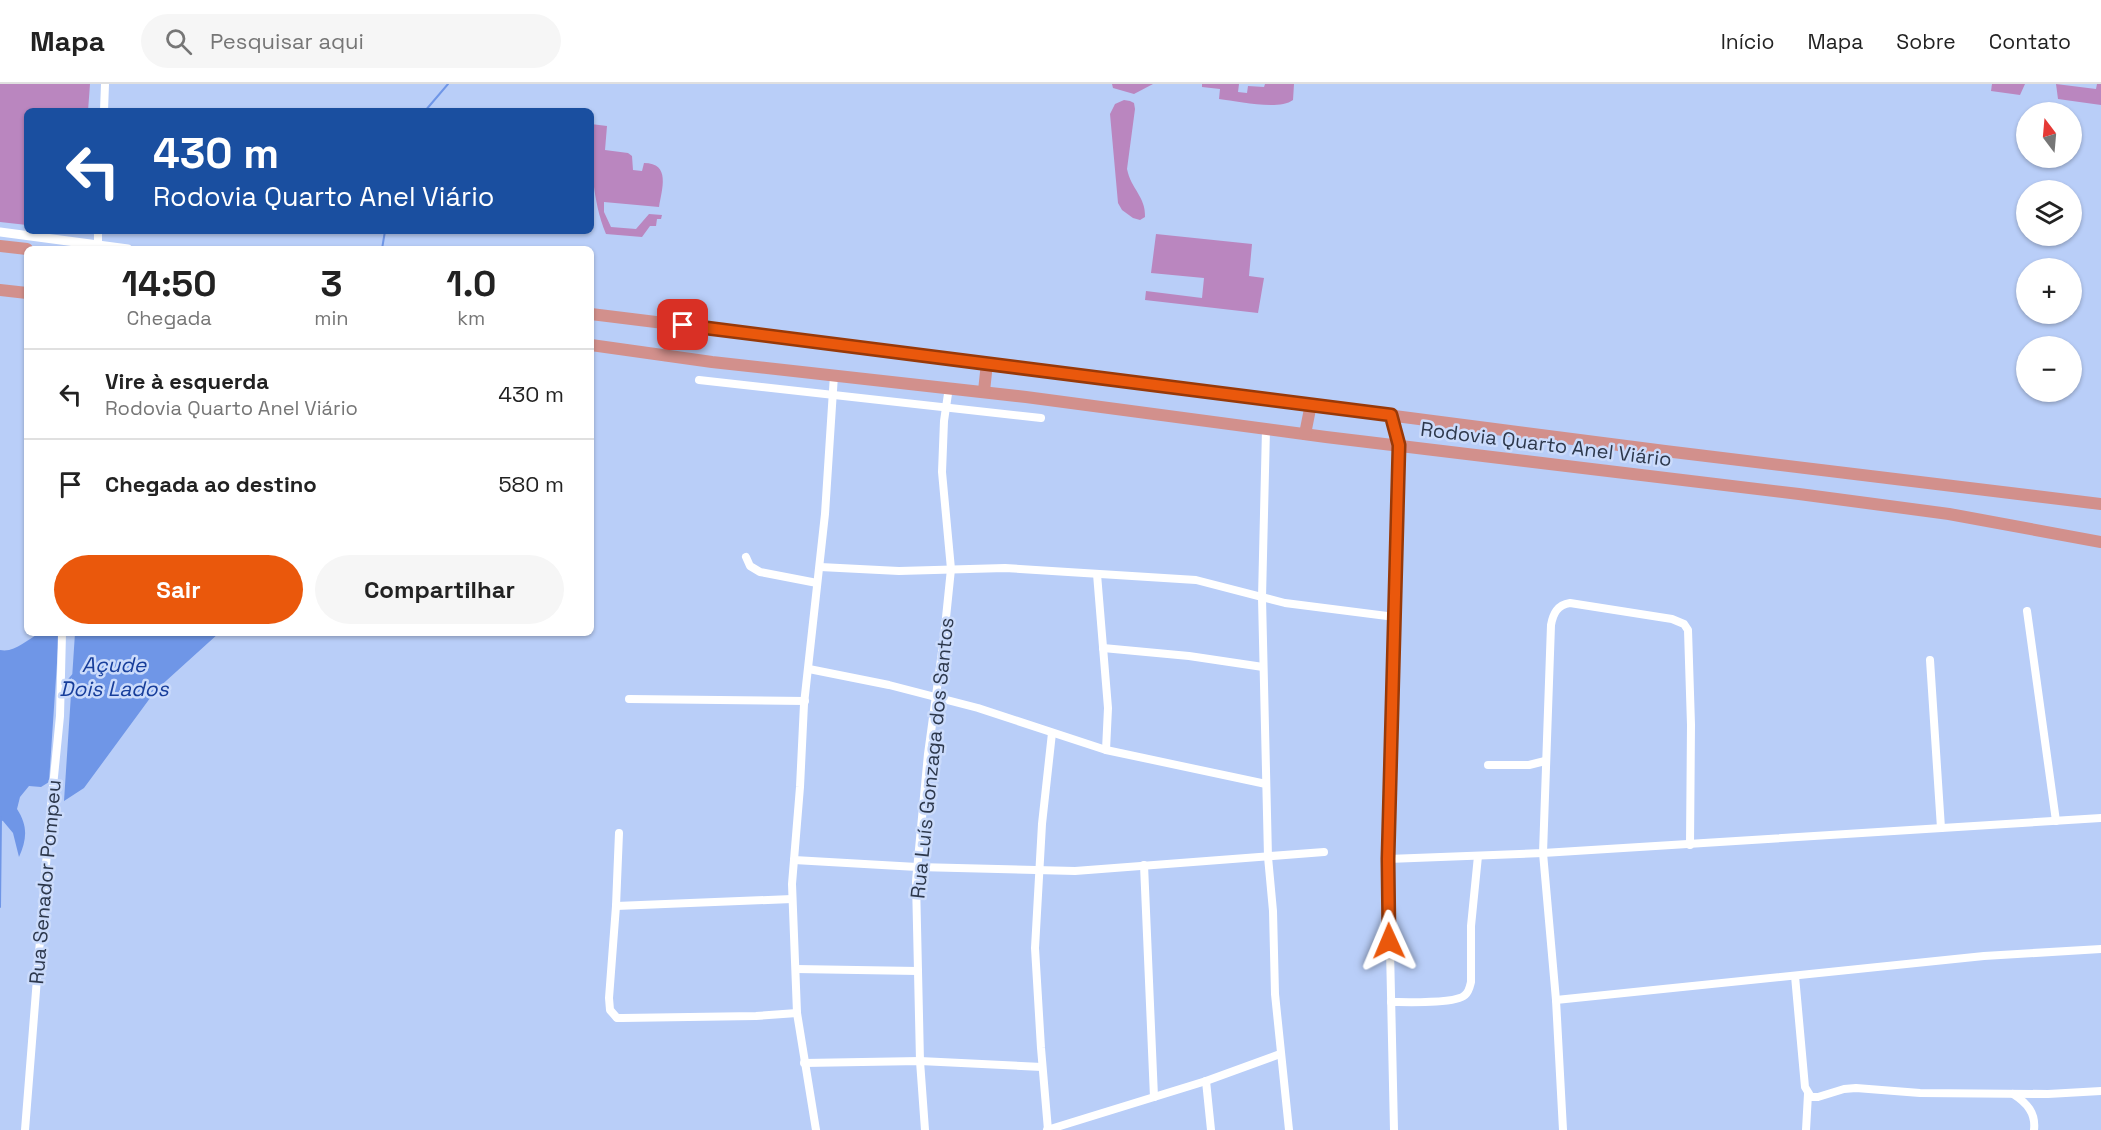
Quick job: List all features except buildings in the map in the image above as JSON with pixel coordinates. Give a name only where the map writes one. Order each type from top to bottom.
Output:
[{"type":"highway","points":[[0,246],[24,249]]},
{"type":"highway","points":[[0,290],[24,293]]},
{"type":"highway","name":"Rodovia Quarto Anel Viário","points":[[594,314],[1311,404],[1665,451],[2101,504]]},
{"type":"highway","name":"Rodovia Quarto Anel Viário","points":[[594,345],[712,362],[949,387],[1305,434],[1950,514],[2101,542]]},
{"type":"highway","points":[[984,392],[987,363]]},
{"type":"highway","points":[[1305,434],[1311,404]]},
{"type":"highway","points":[[1391,415],[1399,445]]},
{"type":"street","points":[[104,108],[105,84]]},
{"type":"street","points":[[0,232],[110,246]]},
{"type":"street","points":[[98,234],[98,244]]},
{"type":"street","points":[[816,1130],[797,1013],[792,899],[805,701],[825,513],[834,375]]},
{"type":"street","points":[[699,380],[1041,418]]},
{"type":"street","name":"Rua Luís Gonzaga dos Santos","points":[[925,1130],[920,1061],[917,867],[928,754],[951,569],[942,472],[945,407],[949,387]]},
{"type":"street","points":[[1266,429],[1262,598],[1268,857],[1274,911],[1275,994],[1289,1130]]},
{"type":"street","points":[[1394,1130],[1388,859],[1399,445]]},
{"type":"street","points":[[746,557],[750,566],[760,572],[817,584]]},
{"type":"street","points":[[820,567],[899,571],[1005,568],[1196,580],[1262,598],[1320,609],[1395,617]]},
{"type":"street","points":[[1097,574],[1109,723],[1106,750]]},
{"type":"street","points":[[1563,1130],[1557,1000],[1543,854],[1551,625],[1552,617],[1561,606],[1570,603],[1678,621],[1688,630],[1691,725],[1690,845]]},
{"type":"street","points":[[2027,610],[2056,821]]},
{"type":"street","name":"Rua Senador Pompeu","points":[[26,1130],[49,826],[60,716],[62,636]]},
{"type":"street","points":[[1103,648],[1189,656],[1263,667]]},
{"type":"street","points":[[1930,660],[1941,828]]},
{"type":"street","points":[[809,669],[936,697],[1106,750],[1266,784]]},
{"type":"street","points":[[629,699],[805,701]]},
{"type":"street","points":[[1052,733],[1039,870],[1035,948],[1048,1130],[1206,1081],[1280,1054]]},
{"type":"street","points":[[1488,765],[1529,765],[1545,761]]},
{"type":"street","points":[[1388,859],[1543,854],[2101,818]]},
{"type":"street","points":[[619,832],[609,998],[610,1010],[617,1018],[756,1016],[797,1013]]},
{"type":"street","points":[[794,860],[917,867],[1075,871],[1324,852]]},
{"type":"street","points":[[1390,1002],[1453,1000],[1465,996],[1469,990],[1471,926],[1478,856]]},
{"type":"street","points":[[1144,865],[1154,1097]]},
{"type":"street","points":[[616,906],[792,899]]},
{"type":"street","points":[[1557,1000],[2009,953],[2101,949]]},
{"type":"street","points":[[796,969],[918,970]]},
{"type":"street","points":[[1796,976],[1805,1087],[1808,1094],[1806,1130]]},
{"type":"street","points":[[804,1063],[920,1061],[1042,1067]]},
{"type":"street","points":[[1206,1081],[1211,1130]]},
{"type":"street","points":[[1808,1094],[1814,1098],[1844,1089],[1856,1088],[1903,1093],[2012,1094],[2101,1091]]},
{"type":"street","points":[[2012,1094],[2032,1112],[2035,1121],[2034,1130]]},
{"type":"shaded area","points":[[0,84],[90,84],[88,108],[24,108],[24,225],[0,222]]},
{"type":"shaded area","points":[[1112,84],[1153,84],[1134,94],[1113,88]]},
{"type":"shaded area","points":[[1202,84],[1239,84],[1238,92],[1247,93],[1248,86],[1294,84],[1293,100],[1278,105],[1268,105],[1219,99],[1220,89],[1202,87]]},
{"type":"shaded area","points":[[1992,84],[2025,84],[2020,95],[1991,91]]},
{"type":"shaded area","points":[[2056,84],[2096,89],[2097,84],[2101,84],[2101,105],[2058,99]]},
{"type":"shaded area","points":[[1124,100],[1134,103],[1135,109],[1127,169],[1145,210],[1145,217],[1140,220],[1122,210],[1118,203],[1110,114],[1115,104]]},
{"type":"shaded area","points":[[594,124],[607,126],[605,150],[628,153],[632,156],[633,170],[642,171],[644,163],[653,164],[658,167],[663,178],[659,207],[604,202],[604,212],[611,227],[636,229],[649,214],[662,215],[661,219],[657,219],[656,226],[650,226],[642,237],[606,234],[595,194]]},
{"type":"shaded area","points":[[1156,234],[1252,244],[1249,276],[1264,278],[1258,313],[1145,300],[1146,291],[1202,298],[1204,278],[1151,273]]},
{"type":"water","name":"Açude Dois Lados","points":[[35,636],[59,636],[49,782],[41,787],[29,786],[20,797],[17,809],[25,827],[25,833],[19,857],[13,833],[0,820],[0,650],[16,648]]},
{"type":"water","name":"Açude Dois Lados","points":[[75,636],[216,636],[156,690],[84,788],[64,801]]},
{"type":"waterway","points":[[428,108],[448,84]]},
{"type":"waterway","points":[[382,246],[384,234]]},
{"type":"waterway","points":[[67,682],[73,675]]},
{"type":"waterway","points":[[0,907],[1,817]]},
{"type":"route","points":[[683,325],[1391,415],[1399,445],[1388,859],[1389,941]]}]
